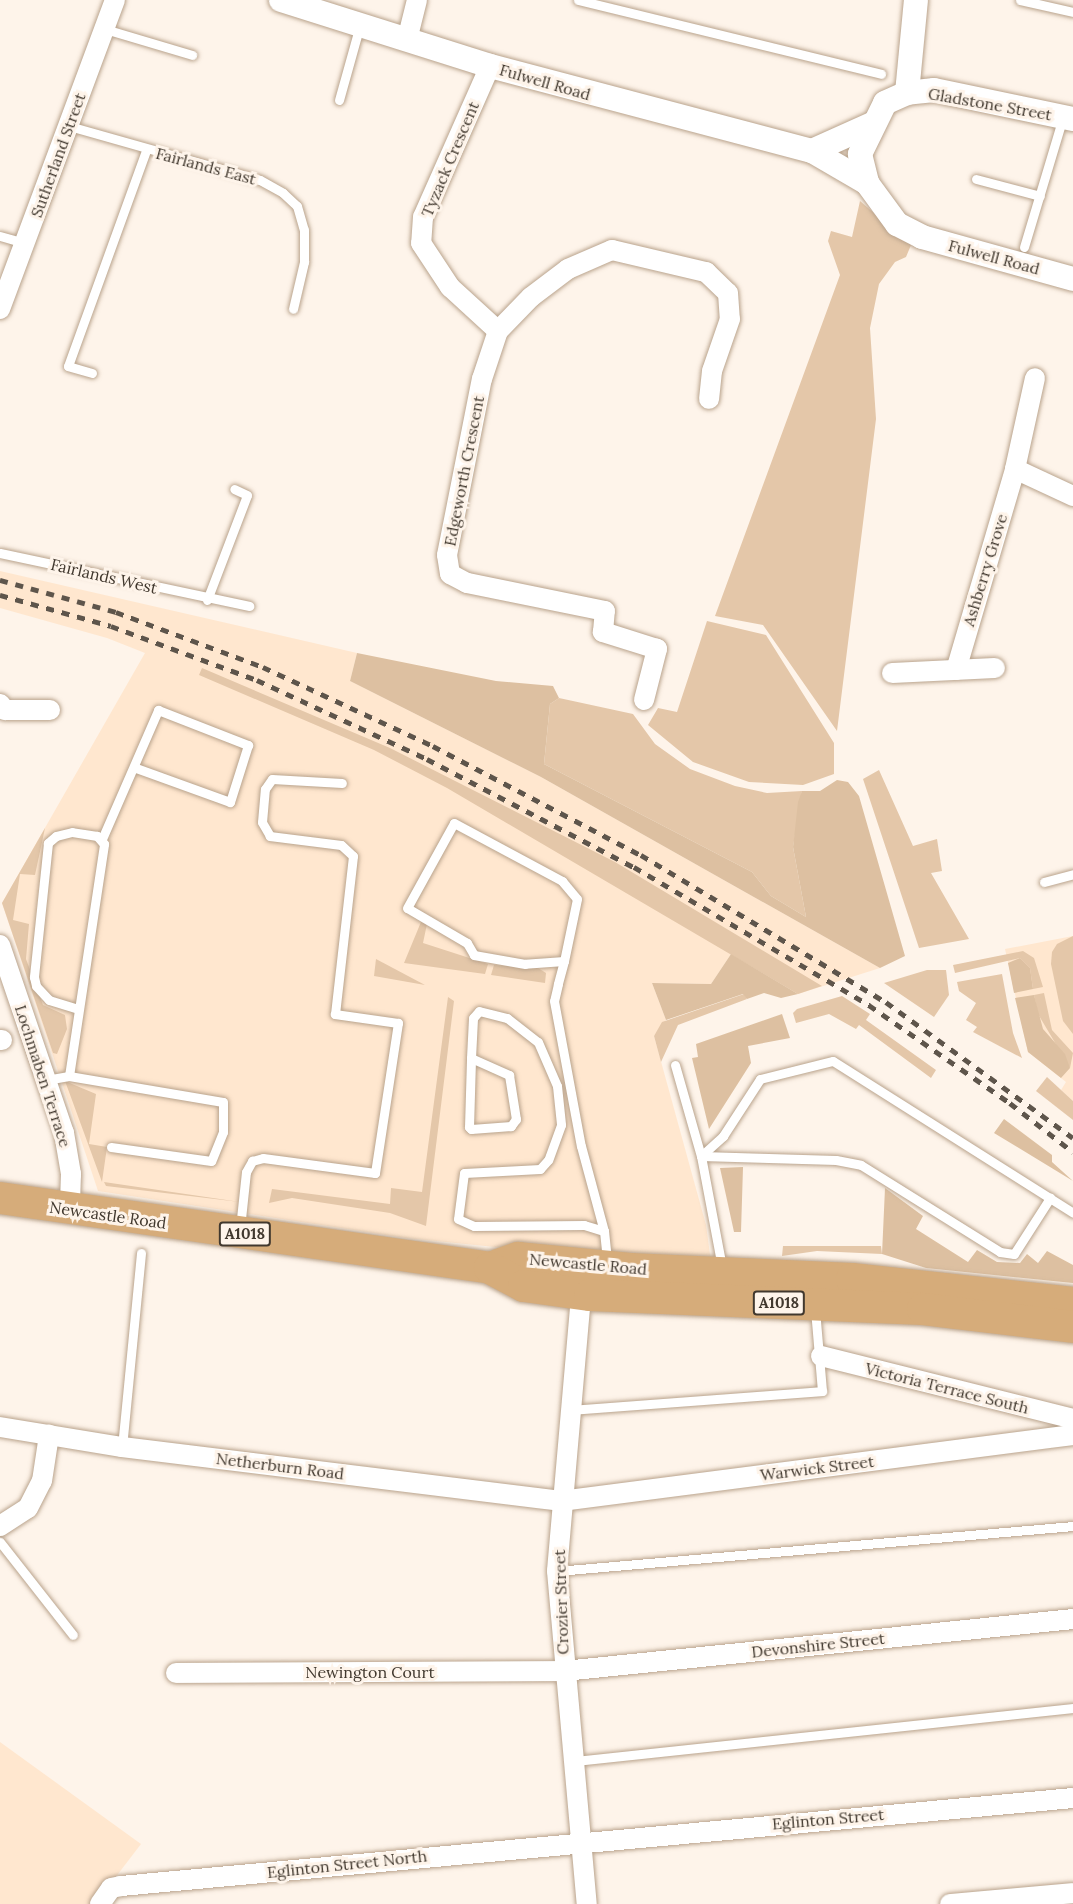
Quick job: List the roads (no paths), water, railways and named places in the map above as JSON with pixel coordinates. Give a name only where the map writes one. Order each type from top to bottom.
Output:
[{"type":"highway","name":"Newcastle Road","points":[[0,1198],[70,1211],[490,1268],[524,1286],[600,1281]]},
{"type":"highway","name":"A1018","points":[[600,1281],[723,1288],[932,1286],[1073,1303]]},
{"type":"highway","name":"A1018","points":[[723,1288],[815,1304],[922,1309],[1073,1327]]},
{"type":"street","name":"Sutherland Street","points":[[0,309],[115,0]]},
{"type":"street","name":"Fulwell Road","points":[[281,0],[490,66],[812,151],[867,183]]},
{"type":"street","points":[[407,40],[417,0]]},
{"type":"street","points":[[907,93],[916,0]]},
{"type":"street","name":"Tyzack Crescent","points":[[490,66],[423,217],[421,243],[450,287],[498,331]]},
{"type":"street","name":"Gladstone Street","points":[[907,93],[934,90],[1068,118]]},
{"type":"street","name":"Fulwell Road","points":[[907,93],[885,103],[872,124],[860,154],[867,183],[897,224],[922,237],[1073,279]]},
{"type":"street","name":"Fulwell Road","points":[[812,151],[872,124]]},
{"type":"street","points":[[498,331],[531,297],[568,269],[612,250],[706,272],[728,293],[730,319],[712,371],[709,399]]},
{"type":"street","name":"Edgeworth Crescent","points":[[498,331],[482,379],[447,555],[450,574],[467,583],[605,611],[603,632],[657,649],[644,700]]},
{"type":"street","name":"Ashberry Grove","points":[[956,670],[1015,470],[1035,378]]},
{"type":"street","points":[[1015,470],[1073,496]]},
{"type":"street","points":[[892,673],[995,668]]},
{"type":"street","points":[[2,711],[50,710]]},
{"type":"street","name":"Lochmaben Terrace","points":[[0,945],[68,1150],[70,1211]]},
{"type":"street","name":"Crozier Street","points":[[587,1904],[583,1841],[564,1671],[557,1571],[568,1410],[600,1281]]},
{"type":"street","name":"Victoria Terrace South","points":[[821,1356],[1073,1419]]},
{"type":"street","name":"Netherburn Road","points":[[0,1427],[122,1447],[561,1501]]},
{"type":"street","points":[[0,1526],[28,1508],[38,1490],[49,1435]]},
{"type":"street","name":"Warwick Street","points":[[561,1501],[1073,1435]]},
{"type":"street","name":"Devonshire Street","points":[[564,1671],[1073,1619]]},
{"type":"street","name":"Newington Court","points":[[176,1673],[564,1671]]},
{"type":"street","name":"Eglinton Street","points":[[583,1841],[1073,1798]]},
{"type":"street","name":"Eglinton Street North","points":[[106,1896],[583,1841]]},
{"type":"street","points":[[950,1904],[1073,1896]]},
{"type":"lane","points":[[578,0],[881,74]]},
{"type":"lane","points":[[1020,0],[1073,12]]},
{"type":"lane","points":[[339,100],[360,25]]},
{"type":"lane","points":[[105,29],[192,55]]},
{"type":"lane","points":[[1024,247],[1068,118]]},
{"type":"lane","name":"Fairlands East","points":[[69,126],[146,150],[260,180],[297,206],[304,230],[304,262],[293,309]]},
{"type":"lane","name":"Fairlands East","points":[[92,373],[69,366],[146,150]]},
{"type":"lane","points":[[976,178],[1040,196]]},
{"type":"lane","points":[[0,236],[25,243]]},
{"type":"lane","points":[[207,600],[247,495],[234,489]]},
{"type":"lane","name":"Fairlands West","points":[[0,553],[207,600],[249,606]]},
{"type":"lane","points":[[69,1076],[76,1008],[102,839],[136,768],[158,710],[248,745],[230,802],[136,768]]},
{"type":"lane","points":[[239,1233],[246,1172],[252,1161],[263,1158],[375,1173],[398,1023],[335,1014],[353,856],[341,845],[270,836],[262,822],[265,789],[272,779],[342,783]]},
{"type":"lane","points":[[564,961],[525,964],[474,956],[467,943],[407,908],[454,823],[562,881],[578,899],[564,961],[554,1002],[580,1146],[604,1231],[600,1281]]},
{"type":"lane","points":[[76,1008],[62,1007],[49,1000],[34,977],[48,843],[72,831],[102,839]]},
{"type":"lane","points":[[1044,882],[1073,874]]},
{"type":"lane","points":[[471,1058],[506,1073],[512,1080],[516,1119],[511,1126],[470,1127],[471,1058],[475,1013],[493,1013],[524,1029],[538,1042],[551,1067],[561,1125],[548,1160],[540,1169],[464,1173],[458,1219],[474,1226],[584,1225],[604,1231]]},
{"type":"lane","points":[[701,1156],[723,1136],[760,1079],[833,1061],[1073,1213]]},
{"type":"lane","points":[[675,1065],[701,1156],[723,1288]]},
{"type":"lane","points":[[46,1080],[69,1076],[223,1102],[223,1132],[211,1161],[111,1147]]},
{"type":"lane","points":[[701,1156],[836,1160],[861,1165],[1000,1252],[1014,1254],[1050,1198]]},
{"type":"lane","points":[[122,1447],[141,1253]]},
{"type":"lane","points":[[568,1410],[822,1391],[821,1356],[815,1304]]},
{"type":"lane","points":[[557,1571],[1073,1526]]},
{"type":"lane","points":[[0,1542],[73,1635]]},
{"type":"lane","points":[[575,1761],[1073,1708]]},
{"type":"railway","points":[[0,580],[116,612],[263,667],[433,746],[641,855],[886,1002],[1073,1138]]},
{"type":"railway","points":[[0,595],[111,626],[257,680],[427,759],[634,867],[869,1005],[1010,1103],[1073,1152]]}]
